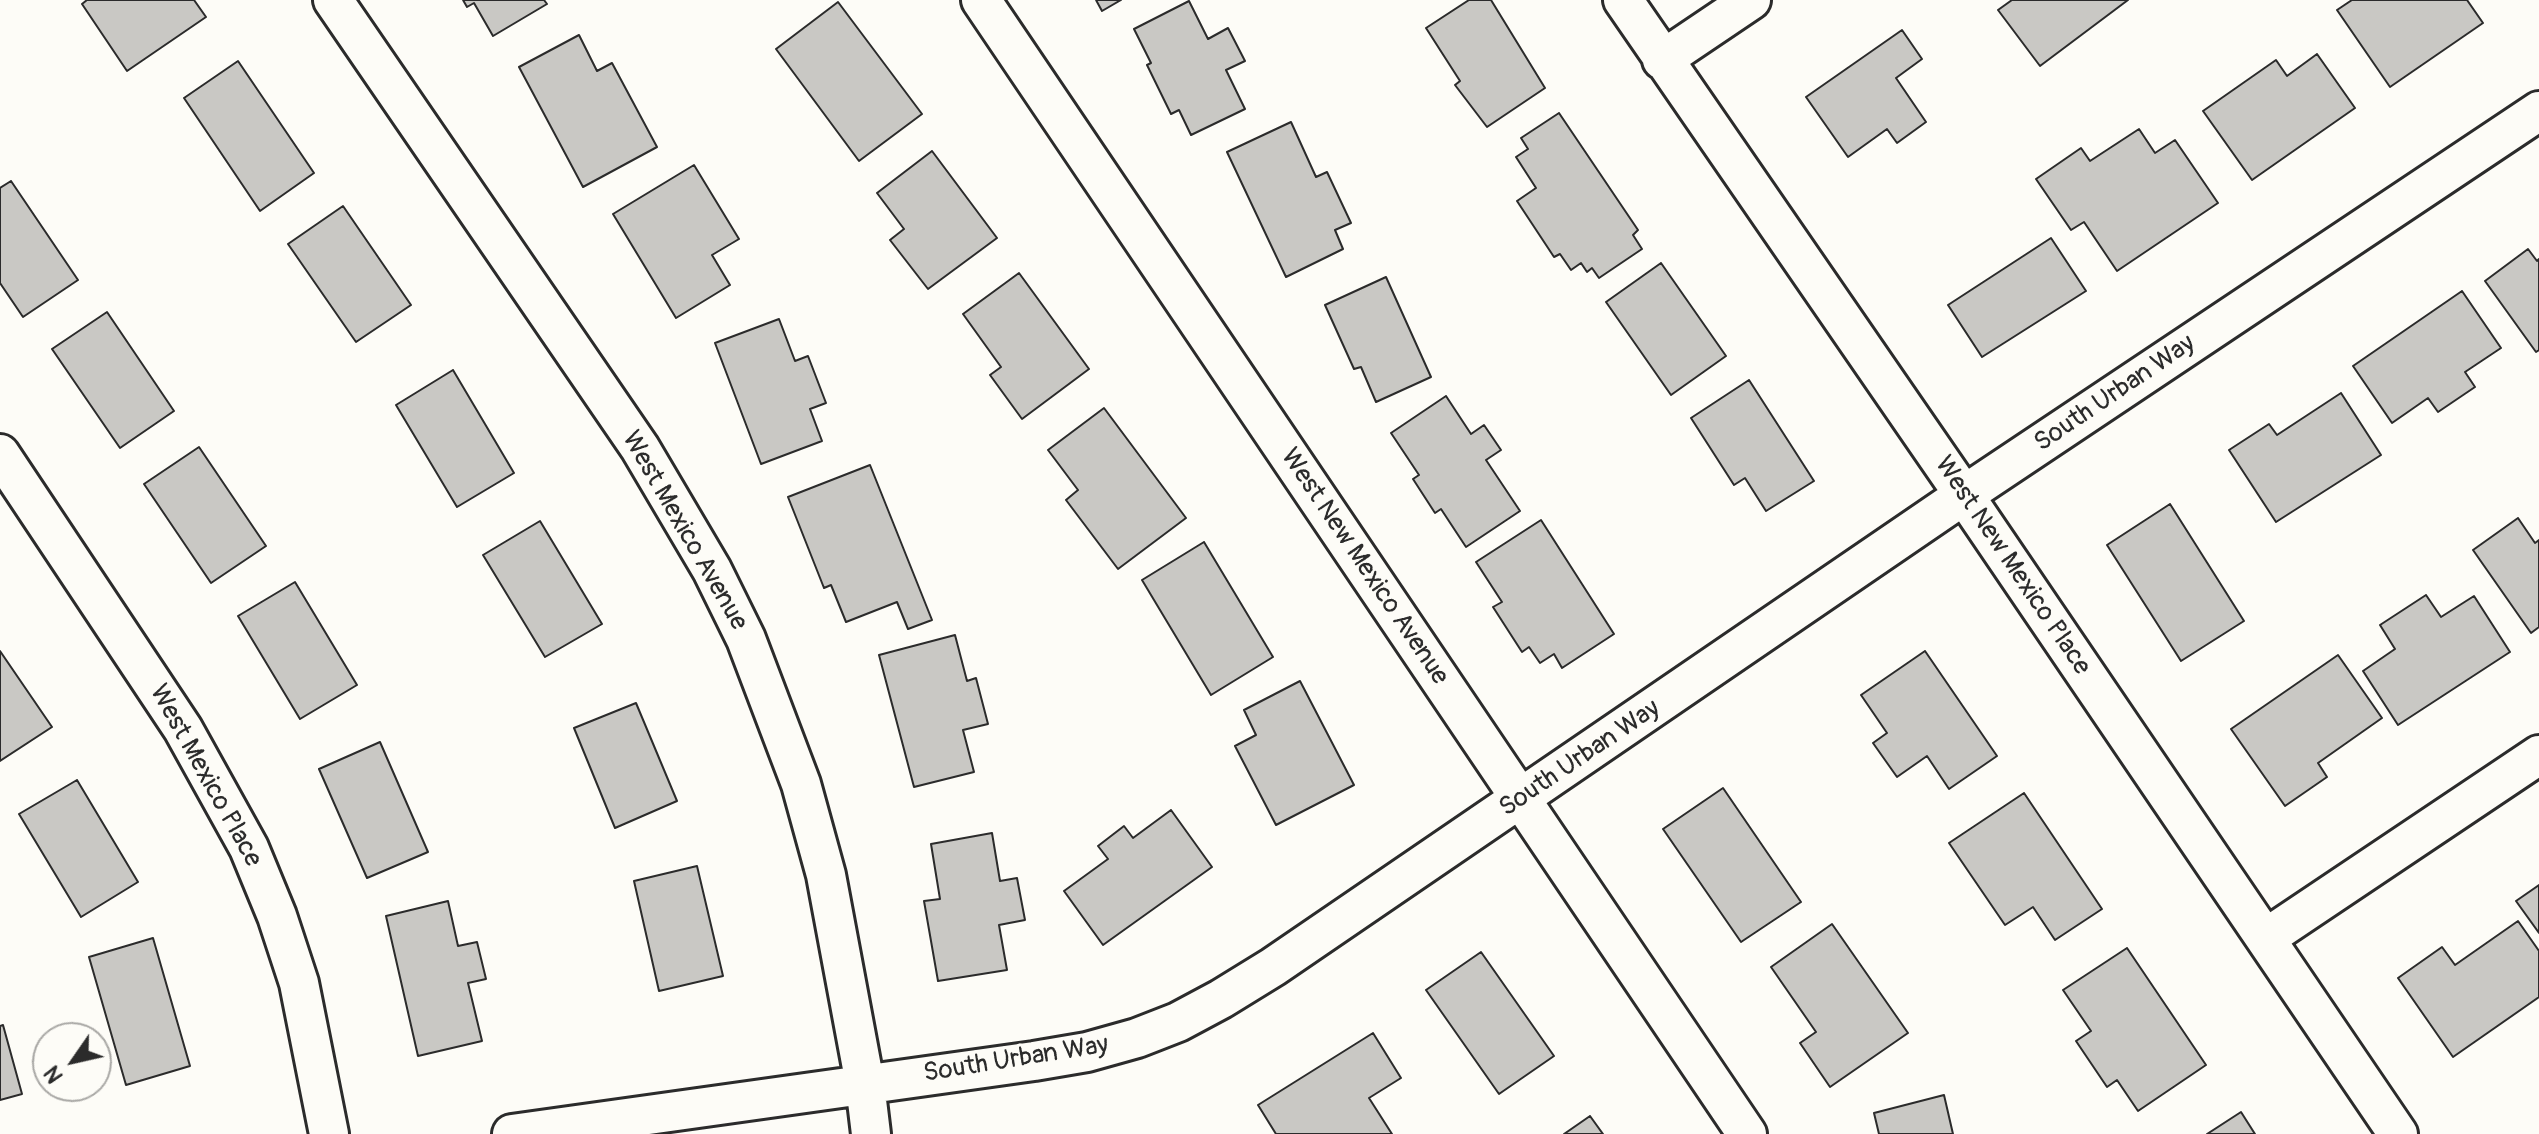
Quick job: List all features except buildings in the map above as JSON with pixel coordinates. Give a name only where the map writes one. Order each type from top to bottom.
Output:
[{"type":"street","name":"West Mexico Avenue","points":[[333,0],[640,448],[726,598],[763,683],[801,784],[826,875],[865,1084],[871,1134]]},
{"type":"street","name":"West New Mexico Avenue","points":[[981,0],[1747,1134]]},
{"type":"street","name":"West New Mexico Place","points":[[1623,0],[2398,1134]]},
{"type":"street","points":[[1662,60],[1751,0]]},
{"type":"street","name":"South Urban Way","points":[[512,1134],[1087,1052],[1178,1022],[1273,967],[1964,495],[2539,111]]},
{"type":"street","name":"West Mexico Place","points":[[0,454],[183,729],[249,848],[277,916],[299,983],[329,1134]]},
{"type":"street","points":[[2266,938],[2539,755]]}]
